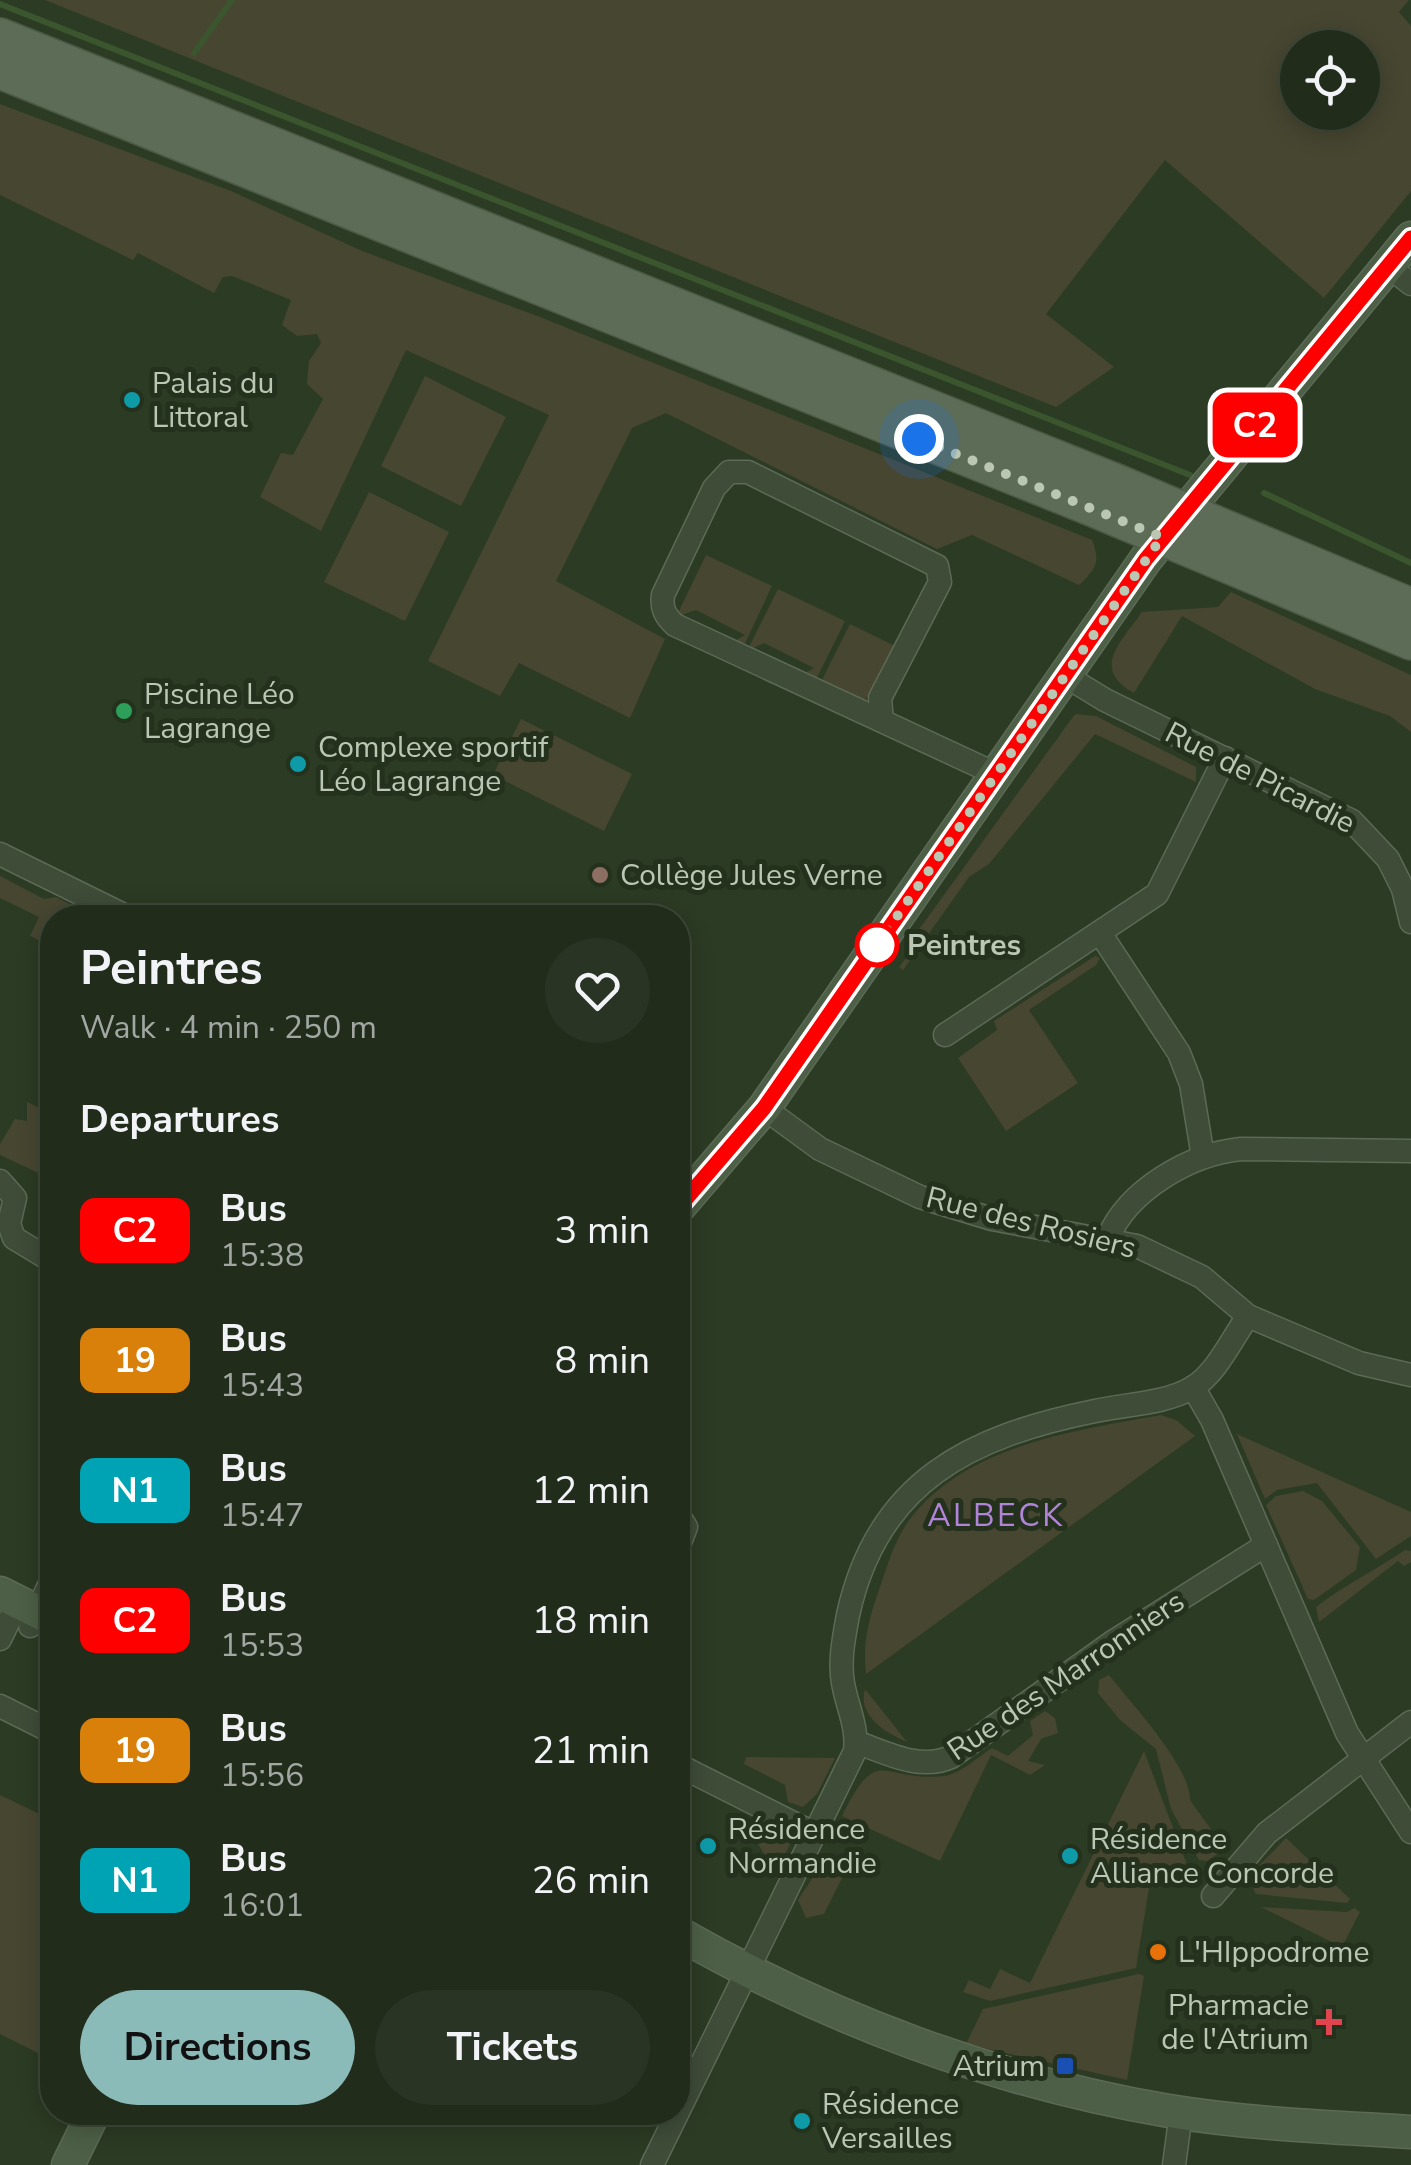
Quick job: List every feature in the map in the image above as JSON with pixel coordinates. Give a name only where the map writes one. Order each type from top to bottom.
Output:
[{"type":"main road","points":[[0,36],[1173,523],[1411,642]]},
{"type":"main road","points":[[0,71],[1173,523],[1411,606]]},
{"type":"street","points":[[690,1192],[764,1108],[1173,523],[1400,275],[1411,238]]},
{"type":"street","points":[[882,720],[880,698],[940,582],[938,566],[748,472],[729,472],[714,488],[663,595],[666,615],[675,624],[996,774]]},
{"type":"street","name":"Rue de Picardie","points":[[1064,675],[1104,700],[1338,812],[1359,826],[1392,866],[1411,922]]},
{"type":"street","points":[[945,1034],[1100,933],[1163,886],[1224,758]]},
{"type":"street","points":[[0,854],[104,905]]},
{"type":"street","points":[[1100,933],[1179,1053],[1191,1084],[1203,1157]]},
{"type":"street","name":"Rue des Rosiers","points":[[764,1108],[820,1149],[920,1198],[992,1219],[1108,1238],[1190,1270],[1248,1316],[1359,1363],[1411,1375]]},
{"type":"street","points":[[1108,1238],[1136,1198],[1203,1157],[1241,1150],[1411,1151]]},
{"type":"street","points":[[0,1181],[15,1198],[6,1237],[40,1254]]},
{"type":"street","points":[[690,2088],[856,1742],[842,1672],[849,1613],[873,1542],[906,1496],[946,1464],[994,1439],[1194,1387],[1248,1316]]},
{"type":"street","points":[[1194,1387],[1360,1759],[1411,1832]]},
{"type":"street","name":"Rue des Marronniers","points":[[856,1742],[915,1762],[934,1762],[951,1756],[1114,1641],[1266,1545]]},
{"type":"street","points":[[22,1617],[40,1594]]},
{"type":"street","points":[[0,1706],[40,1726]]},
{"type":"street","points":[[1213,1896],[1267,1833],[1411,1722]]},
{"type":"street","points":[[690,1772],[815,1834]]},
{"type":"street","points":[[690,1940],[875,2027],[962,2059],[1055,2086],[1181,2113],[1411,2132]]},
{"type":"street","points":[[1174,2165],[1181,2113]]},
{"type":"street","points":[[68,2165],[88,2125]]},
{"type":"street","points":[[88,2165],[108,2125]]},
{"type":"street","points":[[652,2165],[672,2125]]},
{"type":"shaded area","points":[[45,0],[1409,0],[1399,12],[1411,26],[1411,191],[1324,298],[1165,160],[1046,314],[1114,367],[1056,407]]},
{"type":"shaded area","points":[[0,104],[231,191],[362,251],[540,317],[1092,540],[1095,565],[1079,585],[972,535],[937,549],[666,413],[632,428],[556,581],[665,639],[630,718],[519,663],[500,696],[428,661],[549,415],[406,350],[321,531],[260,497],[281,453],[293,455],[323,399],[307,384],[309,361],[321,343],[317,334],[297,336],[282,325],[291,300],[232,276],[223,277],[214,293],[138,253],[133,260],[0,195]]},
{"type":"shaded area","points":[[425,376],[506,417],[461,506],[381,466]]},
{"type":"shaded area","points":[[369,492],[449,532],[405,621],[324,582]]},
{"type":"shaded area","points":[[706,555],[772,586],[742,650],[729,644],[745,635],[696,610],[676,617]]},
{"type":"shaded area","points":[[778,589],[845,621],[814,684],[797,677],[814,668],[764,643],[747,651]]},
{"type":"shaded area","points":[[1231,592],[1411,675],[1411,732],[1390,716],[1315,689],[1182,616],[1134,693],[1121,684],[1114,674],[1114,655],[1142,612],[1218,607]]},
{"type":"shaded area","points":[[850,624],[897,647],[865,701],[820,684]]},
{"type":"shaded area","points":[[1075,714],[1096,716],[1196,767],[1196,782],[1095,734],[989,864],[969,877],[903,970],[899,967],[914,948],[920,928]]},
{"type":"shaded area","points":[[521,719],[632,774],[604,831],[493,775]]},
{"type":"shaded area","points":[[0,876],[44,899],[56,897],[71,905],[40,905],[40,941],[30,936],[39,917],[0,898]]},
{"type":"shaded area","points":[[1095,956],[1100,958],[1096,965],[1029,1010],[1078,1083],[1006,1131],[958,1058],[997,1030],[994,1021]]},
{"type":"shaded area","points":[[27,1102],[40,1108],[40,1174],[0,1155],[0,1144],[15,1119],[27,1121]]},
{"type":"shaded area","points":[[1161,1415],[1176,1420],[1195,1436],[866,1674],[868,1628],[890,1557],[908,1522],[938,1490],[965,1471],[1028,1444]]},
{"type":"shaded area","points":[[1237,1434],[1411,1512],[1411,1536],[1376,1559],[1317,1483],[1277,1490],[1265,1499]]},
{"type":"shaded area","points":[[1303,1491],[1322,1501],[1360,1547],[1356,1570],[1314,1600],[1308,1599],[1266,1505],[1276,1496]]},
{"type":"shaded area","points":[[1405,1550],[1411,1551],[1411,1562],[1404,1566],[1398,1561],[1319,1622],[1316,1607]]},
{"type":"shaded area","points":[[1109,1675],[1170,1753],[1188,1786],[1190,1800],[1225,1849],[1207,1861],[1199,1860],[1171,1809],[1156,1749],[1120,1720],[1098,1693],[1099,1680]]},
{"type":"shaded area","points":[[865,1689],[907,1742],[890,1734],[869,1715]]},
{"type":"shaded area","points":[[1045,1711],[1055,1718],[1058,1733],[1041,1739],[1028,1761],[1045,1765],[1030,1775],[991,1755],[940,1861],[842,1816],[854,1793],[874,1772],[944,1776],[963,1769],[992,1748],[1008,1756],[1033,1735],[1030,1721]]},
{"type":"shaded area","points":[[1144,1751],[1186,1862],[1184,1873],[1159,1888],[1149,1888],[1136,1968],[990,2001],[963,1992],[969,1980],[990,1989],[1000,1969],[1030,1983]]},
{"type":"shaded area","points":[[746,1757],[835,1758],[817,1794],[803,1807],[788,1802],[785,1785],[744,1764]]},
{"type":"shaded area","points":[[0,1795],[40,1814],[40,2054],[0,2034]]},
{"type":"shaded area","points":[[782,1831],[790,1844],[776,1873],[758,1844],[761,1837],[775,1843]]},
{"type":"shaded area","points":[[1286,1838],[1350,1899],[1347,1903],[1256,1894],[1248,1877]]},
{"type":"shaded area","points":[[826,1857],[848,1866],[824,1914],[806,1918],[798,1900]]},
{"type":"shaded area","points":[[1261,1907],[1347,1912],[1354,1908],[1360,1912],[1342,1947]]},
{"type":"shaded area","points":[[1144,1976],[1127,2080],[966,2044],[983,2009]]},
{"type":"waterway","points":[[194,53],[232,0]]},
{"type":"waterway","points":[[0,4],[1190,475]]},
{"type":"waterway","points":[[1264,493],[1411,563]]},
{"type":"bus line","name":"C2","points":[[690,1197],[764,1108],[1146,559],[1411,238]]},
{"type":"place","name":"Palais du Littoral","points":[[132,400]]},
{"type":"place","name":"Piscine Léo Lagrange","points":[[124,711]]},
{"type":"place","name":"Complexe sportif Léo Lagrange","points":[[298,764]]},
{"type":"place","name":"Collège Jules Verne","points":[[600,875]]},
{"type":"place","name":"Peintres","points":[[877,945]]},
{"type":"place","name":"Résidence Normandie","points":[[708,1846]]},
{"type":"place","name":"Résidence Alliance Concorde","points":[[1070,1856]]},
{"type":"place","name":"L'HIppodrome","points":[[1158,1952]]},
{"type":"place","name":"Pharmacie de l'Atrium","points":[[1329,2022]]},
{"type":"place","name":"Atrium","points":[[1065,2066]]},
{"type":"place","name":"Résidence Versailles","points":[[802,2121]]},
{"type":"district","name":"ALBECK","points":[[996,1515]]},
{"type":"route","points":[[877,945],[1162,537],[919,439]]}]
